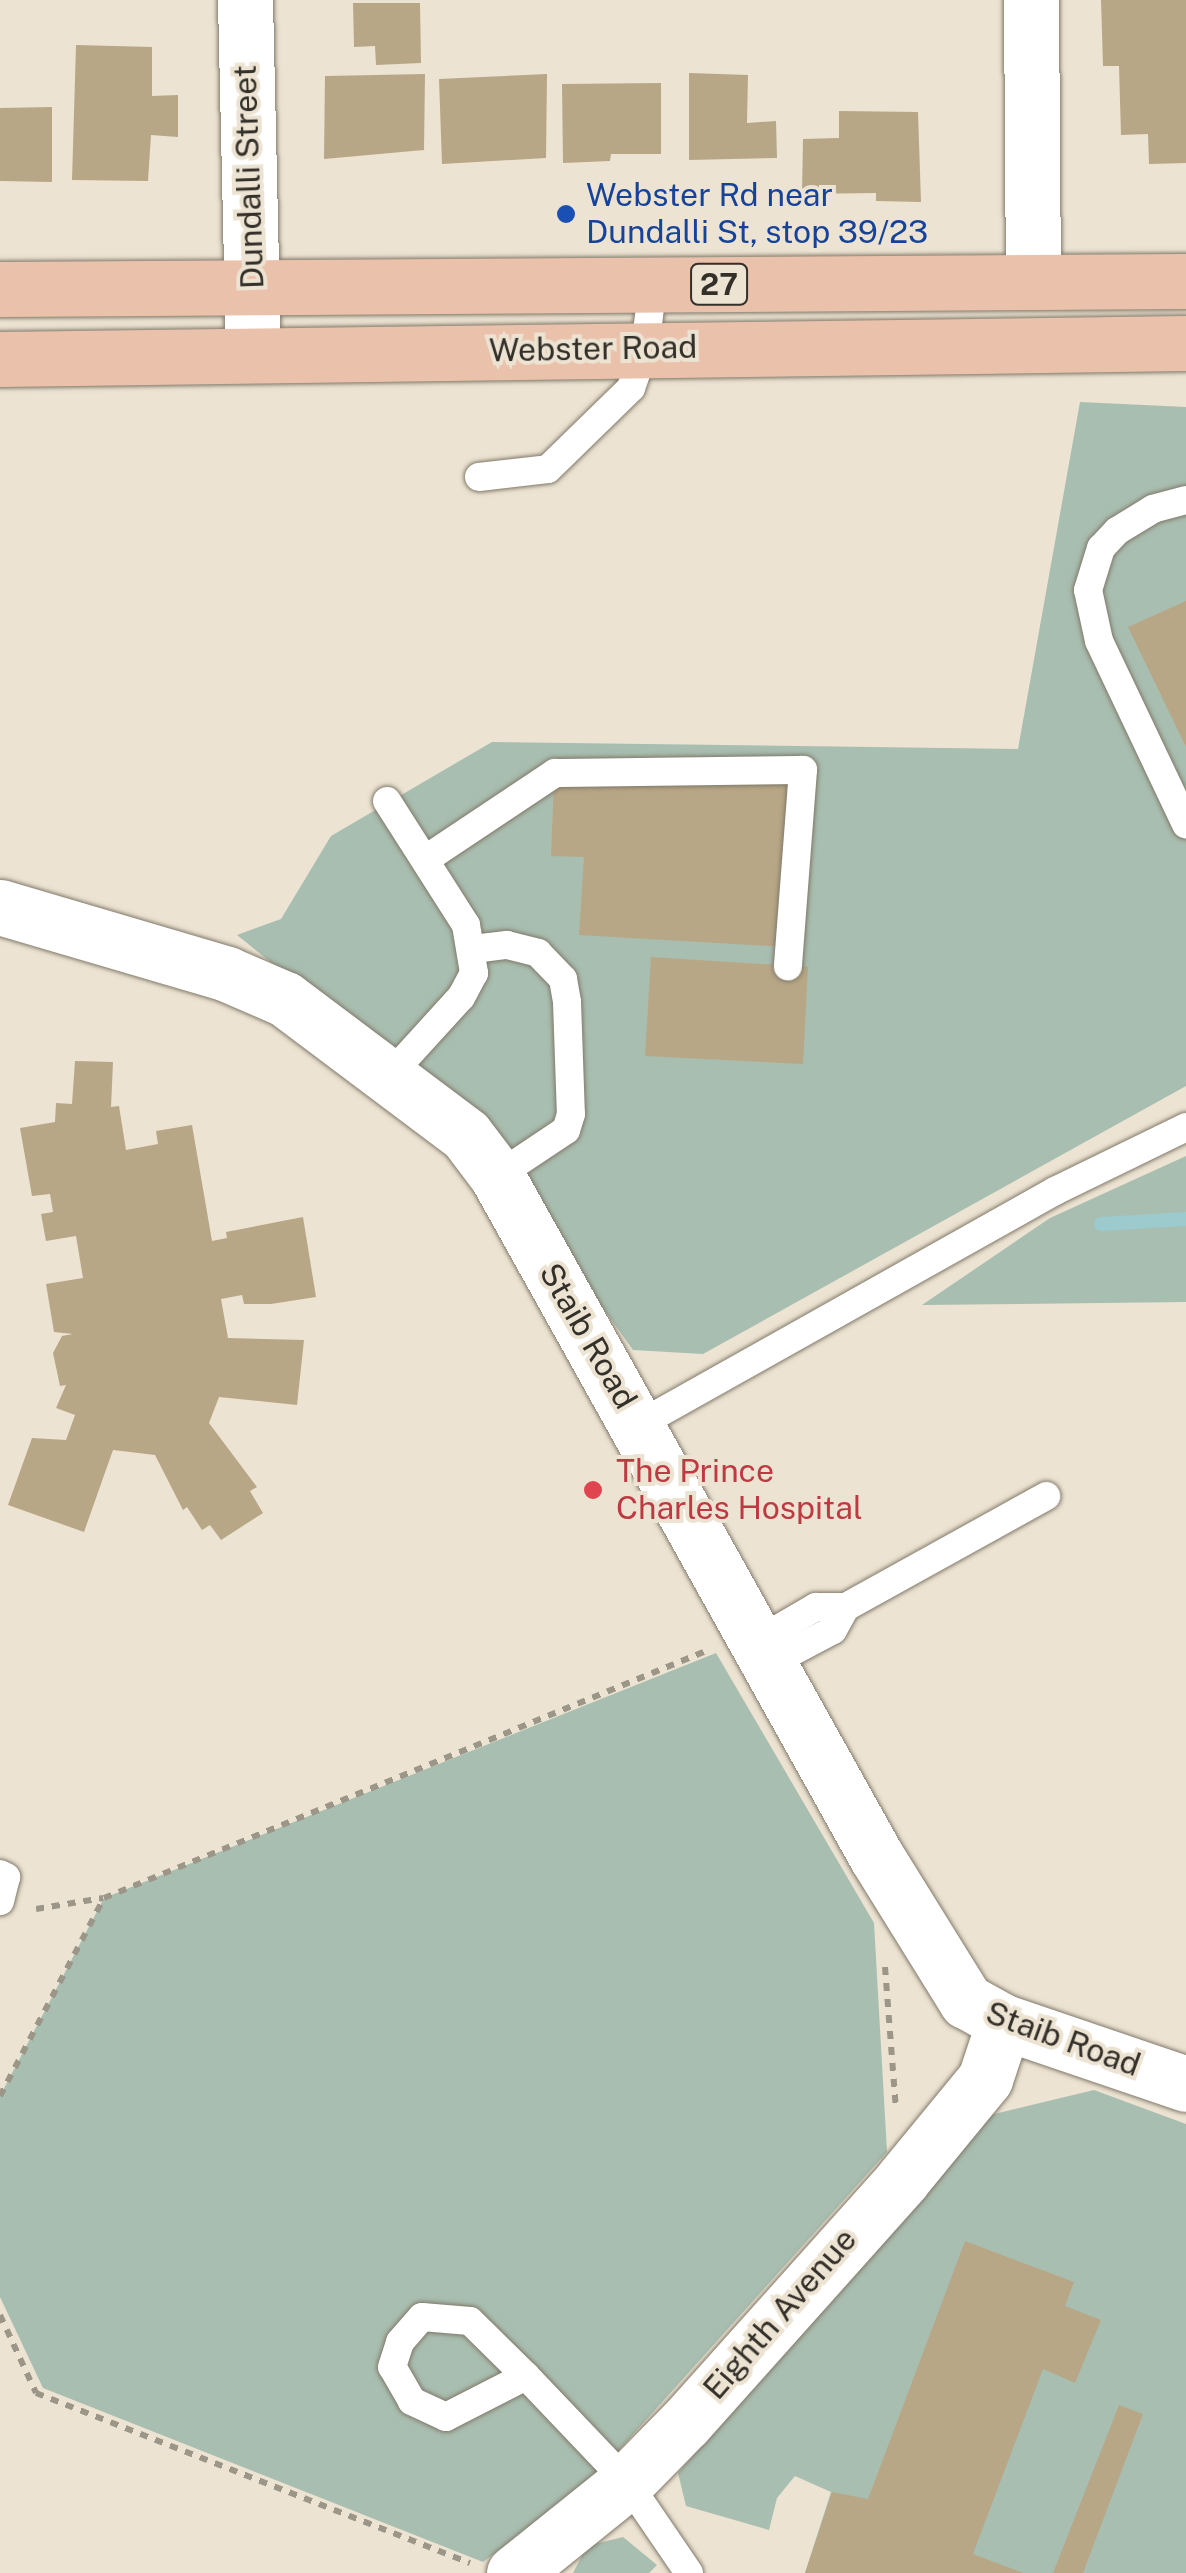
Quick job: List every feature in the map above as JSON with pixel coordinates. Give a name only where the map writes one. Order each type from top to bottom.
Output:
[{"type":"main road","name":"Webster Road","points":[[0,289],[1186,281]]},
{"type":"main road","name":"Webster Road","points":[[0,359],[1186,343]]},
{"type":"street","name":"Dundalli Street","points":[[245,0],[253,354]]},
{"type":"street","points":[[1031,0],[1033,282]]},
{"type":"street","name":"Staib Road","points":[[0,908],[228,974],[285,999],[466,1134],[496,1176],[867,1839],[966,2001],[1004,2022],[1186,2084]]},
{"type":"street","name":"Eighth Avenue","points":[[519,2567],[627,2482],[902,2180],[986,2079],[1004,2022]]},
{"type":"lane","points":[[480,477],[525,475],[563,459],[631,388],[646,348],[653,284]]},
{"type":"lane","points":[[1186,500],[1154,508],[1117,530],[1101,548],[1088,590],[1099,641],[1186,824]]},
{"type":"lane","points":[[426,859],[555,773],[803,770],[788,966]]},
{"type":"lane","points":[[387,801],[426,859],[473,949],[474,974],[461,997],[390,1075]]},
{"type":"lane","points":[[473,949],[507,944],[538,954],[562,979],[567,1002],[571,1114],[566,1130],[496,1176]]},
{"type":"lane","points":[[638,1426],[1055,1191],[1186,1127]]},
{"type":"lane","points":[[760,1643],[816,1607],[846,1607],[1046,1496]]},
{"type":"lane","points":[[0,1874],[6,1877],[0,1901]]},
{"type":"lane","points":[[526,2376],[446,2417],[412,2401],[392,2367],[400,2342],[422,2317],[470,2320],[526,2376],[627,2482],[688,2573]]},
{"type":"path","points":[[28,1913],[104,1898],[760,1643]]},
{"type":"path","points":[[0,2096],[104,1898]]},
{"type":"path","points":[[885,1964],[902,2180]]},
{"type":"path","points":[[0,2316],[36,2393],[519,2567]]},
{"type":"green space","points":[[1080,402],[1186,407],[1186,1086],[703,1354],[633,1350],[471,1124],[237,935],[281,919],[331,836],[492,742],[1018,749]]},
{"type":"green space","points":[[1186,1156],[1186,1302],[922,1305],[1050,1218]]},
{"type":"green space","points":[[716,1653],[874,1923],[887,2152],[592,2480],[483,2562],[43,2388],[0,2297],[0,2096],[104,1898]]},
{"type":"green space","points":[[1094,2090],[1186,2124],[1186,2573],[805,2573],[831,2492],[795,2476],[777,2498],[769,2530],[686,2506],[678,2473],[982,2117]]},
{"type":"green space","points":[[623,2537],[657,2565],[649,2573],[573,2573],[587,2546]]},
{"type":"building","points":[[1101,0],[1186,0],[1186,163],[1149,164],[1148,134],[1121,135],[1119,66],[1103,66]]},
{"type":"building","points":[[353,3],[420,3],[421,63],[376,65],[375,46],[354,47]]},
{"type":"building","points":[[76,45],[152,47],[152,96],[178,95],[178,137],[151,135],[148,181],[72,180]]},
{"type":"building","points":[[689,73],[748,75],[747,123],[776,121],[777,158],[689,160]]},
{"type":"building","points":[[425,74],[424,150],[324,159],[325,76]]},
{"type":"building","points":[[547,74],[546,158],[442,164],[439,79]]},
{"type":"building","points":[[661,83],[661,154],[611,154],[610,161],[563,163],[562,84]]},
{"type":"building","points":[[52,107],[52,182],[0,181],[0,108]]},
{"type":"building","points":[[839,111],[918,112],[921,202],[876,201],[876,193],[802,194],[803,139],[839,138]]},
{"type":"building","points":[[1186,601],[1186,747],[1128,627]]},
{"type":"building","points":[[554,780],[794,784],[787,947],[579,935],[584,857],[551,856]]},
{"type":"building","points":[[651,957],[808,967],[803,1064],[645,1056]]},
{"type":"building","points":[[75,1061],[113,1062],[111,1107],[119,1106],[126,1150],[158,1144],[156,1131],[192,1125],[212,1241],[227,1238],[226,1232],[303,1217],[316,1297],[271,1304],[244,1304],[242,1295],[221,1299],[228,1338],[304,1340],[297,1405],[219,1397],[209,1423],[257,1487],[250,1491],[263,1513],[221,1540],[210,1525],[202,1530],[187,1507],[183,1510],[155,1455],[113,1450],[84,1532],[8,1505],[32,1438],[66,1440],[75,1415],[56,1408],[66,1385],[60,1386],[53,1353],[62,1336],[73,1334],[54,1332],[46,1284],[83,1278],[76,1236],[46,1241],[41,1214],[53,1212],[50,1194],[32,1196],[20,1128],[55,1122],[56,1103],[72,1104]]},
{"type":"building","points":[[965,2241],[1074,2282],[1065,2306],[1101,2320],[1075,2383],[1043,2369],[973,2554],[1023,2573],[805,2573],[832,2492],[868,2499]]},
{"type":"building","points":[[1119,2405],[1143,2414],[1083,2573],[1053,2573]]},
{"type":"waterway","points":[[1101,1224],[1186,1219]]},
{"type":"place","name":"Webster Rd near Dundalli St, stop 39/23","points":[[566,214]]},
{"type":"place","name":"The Prince Charles Hospital","points":[[593,1490]]}]
